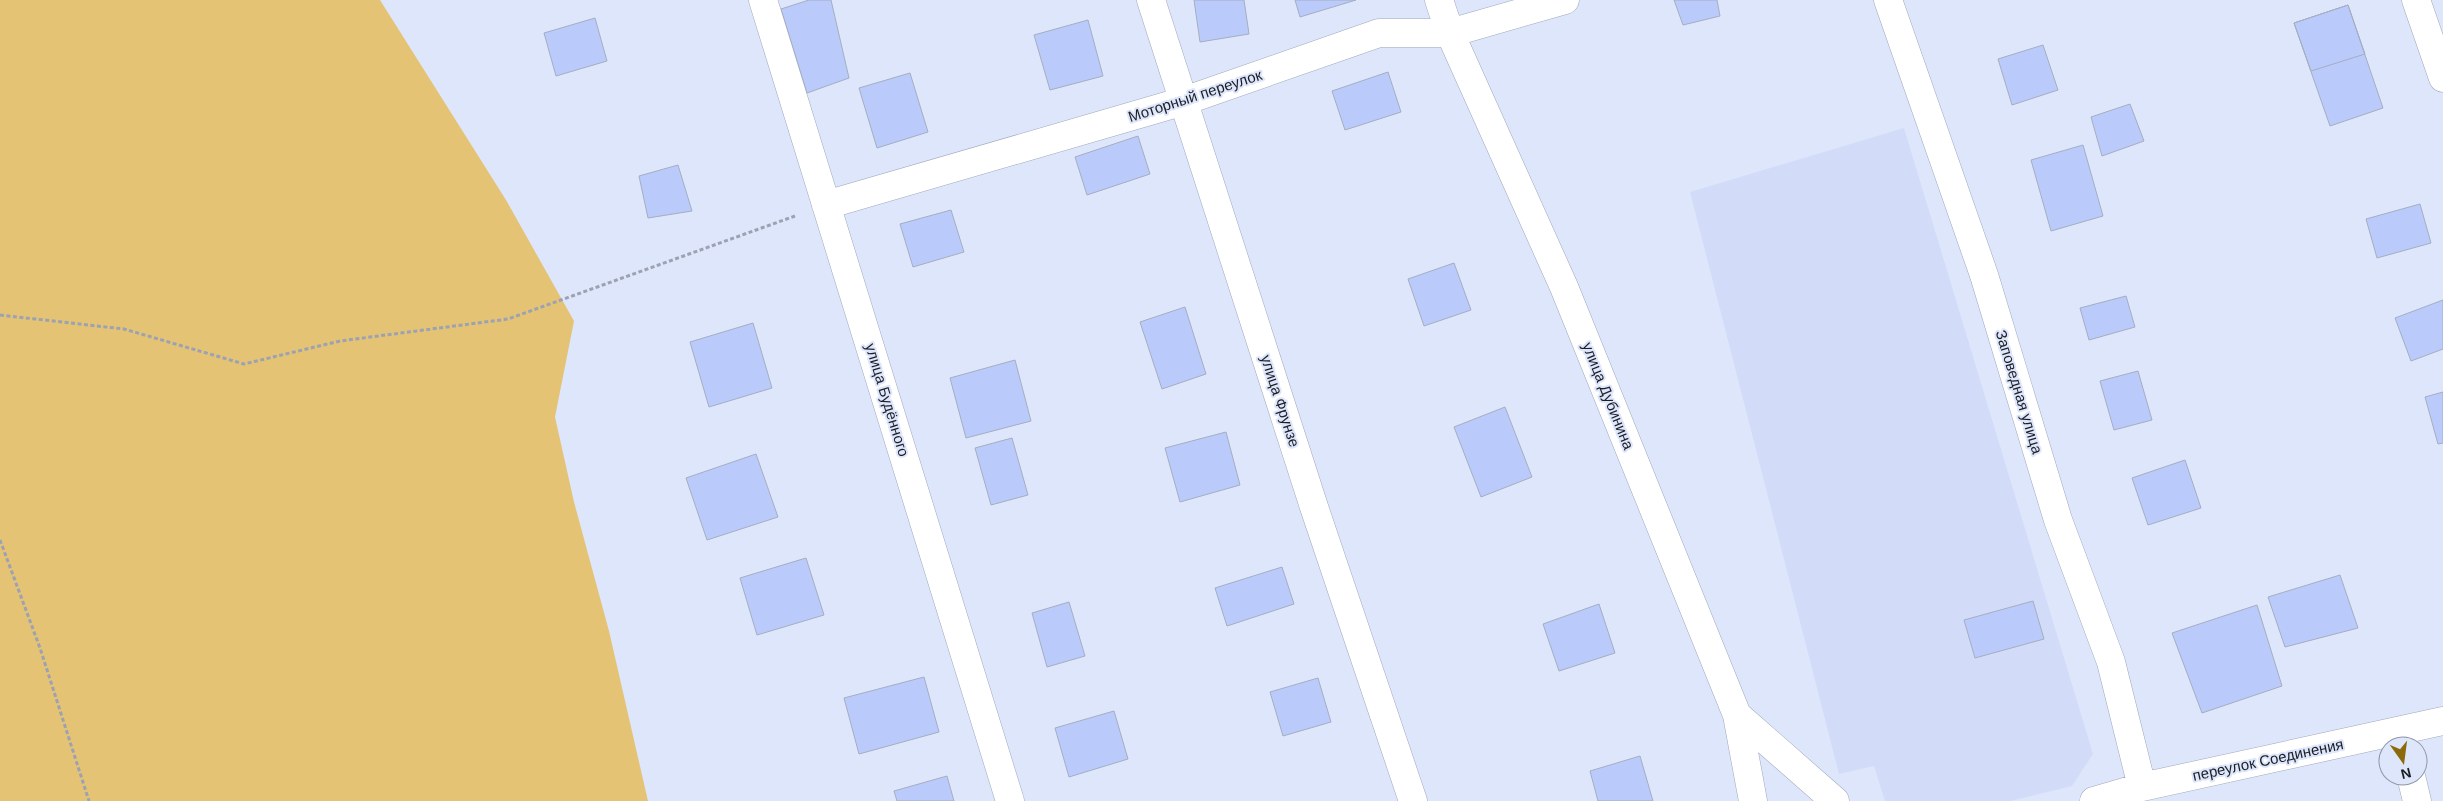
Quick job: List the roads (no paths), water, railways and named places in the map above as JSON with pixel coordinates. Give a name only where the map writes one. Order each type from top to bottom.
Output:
[{"type":"street","name":"улица Будённого","points":[[763,0],[1010,801]]},
{"type":"street","name":"улица Фрунзе","points":[[1151,0],[1314,507],[1413,801]]},
{"type":"street","name":"улица Дубинина","points":[[1439,0],[1450,33],[1564,286],[1736,715],[1753,801]]},
{"type":"street","name":"Моторный переулок","points":[[826,205],[1184,101],[1379,33],[1450,33],[1565,0]]},
{"type":"street","name":"Заповедная улица","points":[[1888,0],[1984,275],[2058,520],[2111,662],[2142,787]]},
{"type":"street","points":[[2416,0],[2443,78]]},
{"type":"street","points":[[1736,715],[1835,801]]},
{"type":"street","name":"переулок Соединения","points":[[2410,736],[2443,721]]},
{"type":"street","name":"переулок Соединения","points":[[2094,801],[2142,787],[2378,744]]},
{"type":"street","points":[[2413,786],[2417,801]]}]
